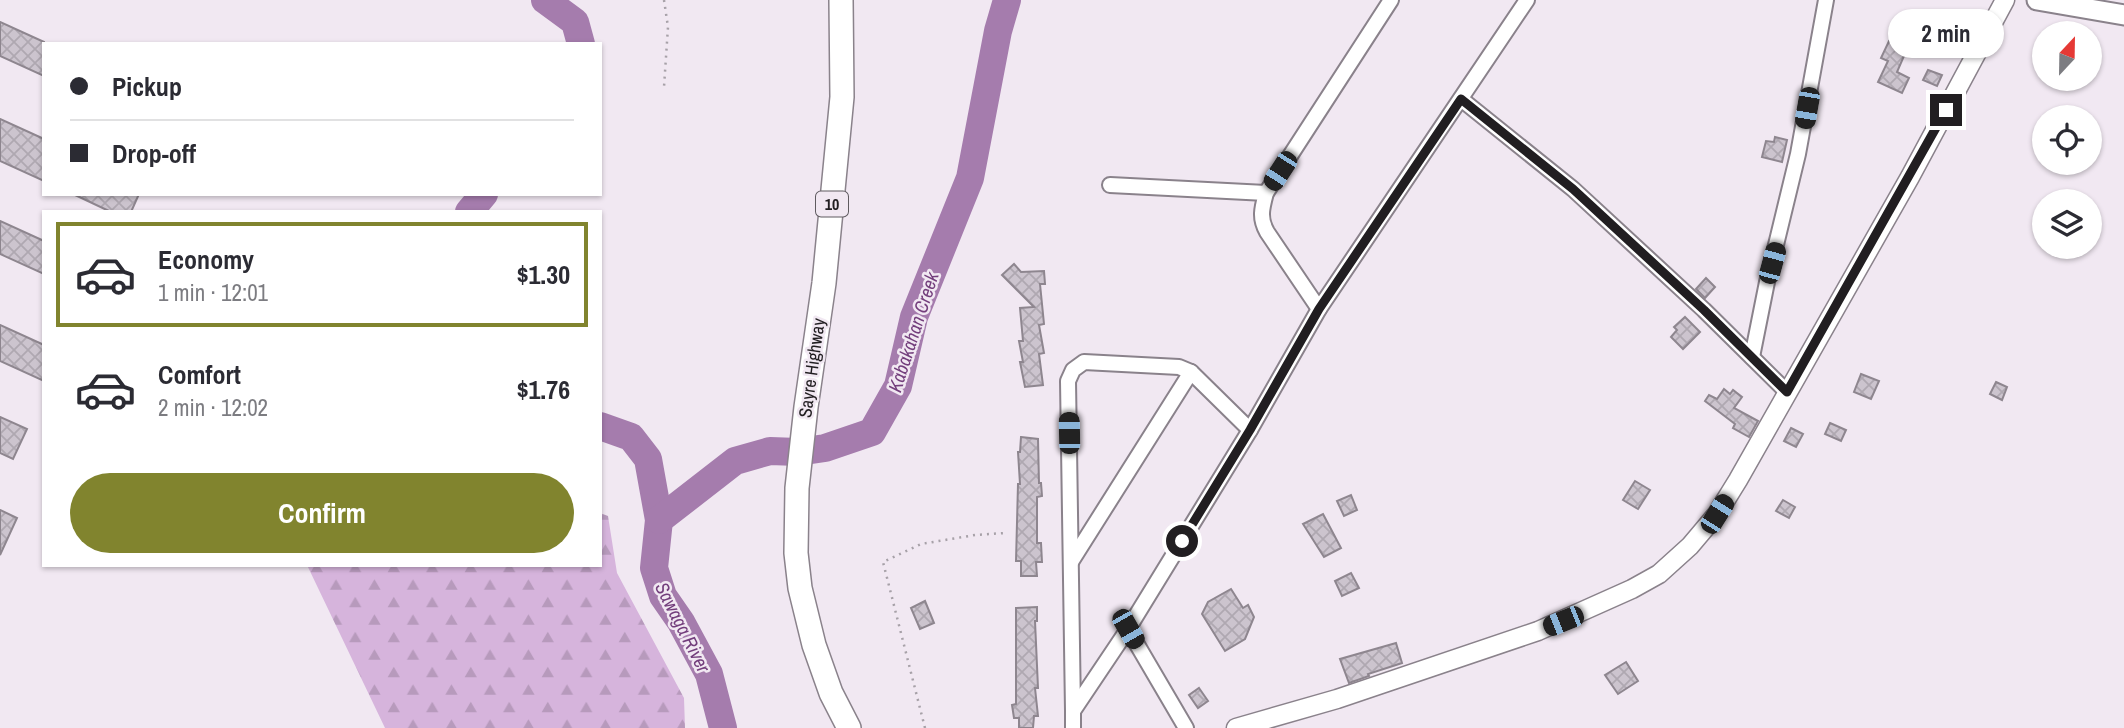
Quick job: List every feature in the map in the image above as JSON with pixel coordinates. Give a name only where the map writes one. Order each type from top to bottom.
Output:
[{"type":"highway","name":"Sayre Highway","points":[[841,0],[842,97],[824,282],[797,488],[796,553],[800,588],[814,645],[831,693],[849,728]]},
{"type":"main road","points":[[2037,0],[2124,15]]},
{"type":"street","points":[[1319,309],[1261,222],[1266,193],[1391,0]]},
{"type":"street","points":[[1073,711],[1128,629],[1250,430],[1319,309],[1527,0]]},
{"type":"street","points":[[1752,357],[1798,154],[1826,0]]},
{"type":"street","points":[[1236,728],[1270,724],[1538,631],[1588,611],[1659,574],[1690,546],[1717,514],[1910,177],[2005,0]]},
{"type":"street","points":[[1461,99],[1573,189],[1787,392]]},
{"type":"street","points":[[1110,185],[1266,193]]},
{"type":"street","points":[[1073,728],[1068,381],[1073,370],[1083,362],[1102,361],[1179,367],[1191,372],[1250,430]]},
{"type":"street","points":[[1071,562],[1191,372]]},
{"type":"street","points":[[1128,629],[1185,728]]},
{"type":"path","points":[[664,0],[668,27],[664,87]]},
{"type":"path","points":[[925,728],[883,562],[921,544],[1005,533]]},
{"type":"green space","points":[[602,514],[608,516],[617,573],[684,698],[685,728],[385,728],[308,567],[602,567]]},
{"type":"building","points":[[0,22],[44,42],[42,75],[0,56]]},
{"type":"building","points":[[1889,41],[1907,49],[1897,72],[1909,78],[1902,93],[1878,82],[1888,61],[1881,58]]},
{"type":"building","points":[[1928,70],[1942,75],[1937,86],[1923,80]]},
{"type":"building","points":[[0,119],[42,138],[42,180],[0,161]]},
{"type":"building","points":[[1775,137],[1787,140],[1782,162],[1762,157],[1766,141],[1774,142]]},
{"type":"building","points":[[77,196],[138,196],[132,210],[107,210]]},
{"type":"building","points":[[0,221],[42,240],[42,273],[0,254]]},
{"type":"building","points":[[1014,264],[1021,272],[1044,271],[1045,284],[1040,284],[1044,324],[1039,325],[1044,353],[1039,354],[1043,385],[1025,387],[1020,362],[1023,362],[1019,341],[1023,341],[1020,308],[1034,307],[1002,275]]},
{"type":"building","points":[[1706,278],[1715,287],[1705,298],[1696,289]]},
{"type":"building","points":[[1685,317],[1700,332],[1683,349],[1671,337],[1677,330],[1674,327]]},
{"type":"building","points":[[0,325],[42,344],[42,380],[0,361]]},
{"type":"building","points":[[1861,374],[1879,381],[1871,399],[1854,392]]},
{"type":"building","points":[[1996,382],[2007,387],[2002,400],[1990,394]]},
{"type":"building","points":[[1724,389],[1730,394],[1733,390],[1742,397],[1734,408],[1758,421],[1749,437],[1733,428],[1735,424],[1705,401],[1709,395],[1717,399]]},
{"type":"building","points":[[0,417],[27,429],[13,459],[0,453]]},
{"type":"building","points":[[1830,423],[1846,430],[1841,441],[1825,434]]},
{"type":"building","points":[[1791,428],[1803,434],[1796,447],[1784,441]]},
{"type":"building","points":[[1021,437],[1038,439],[1042,496],[1037,497],[1037,543],[1041,543],[1042,562],[1036,562],[1037,576],[1021,576],[1021,561],[1016,561],[1020,484],[1018,452]]},
{"type":"building","points":[[1635,481],[1650,490],[1638,509],[1623,500]]},
{"type":"building","points":[[1351,495],[1357,510],[1344,516],[1337,501]]},
{"type":"building","points":[[1783,500],[1795,507],[1789,518],[1776,511]]},
{"type":"building","points":[[0,510],[17,518],[0,555]]},
{"type":"building","points":[[1323,514],[1341,548],[1324,557],[1303,524]]},
{"type":"building","points":[[1351,573],[1359,588],[1342,596],[1335,581]]},
{"type":"building","points":[[1231,589],[1243,608],[1248,605],[1254,617],[1245,639],[1225,651],[1202,614],[1208,602]]},
{"type":"building","points":[[925,601],[934,623],[920,629],[911,608]]},
{"type":"building","points":[[1037,607],[1035,621],[1038,688],[1035,688],[1038,716],[1034,716],[1033,728],[1019,728],[1019,718],[1014,718],[1012,705],[1016,704],[1016,608]]},
{"type":"building","points":[[1396,643],[1402,663],[1349,683],[1340,659]]},
{"type":"building","points":[[1626,662],[1638,681],[1618,694],[1605,675]]},
{"type":"building","points":[[1199,688],[1208,701],[1198,708],[1189,695]]},
{"type":"waterway","name":"Sawaga River","points":[[545,0],[575,22],[580,42]]},
{"type":"waterway","name":"Kabakahan Creek","points":[[659,520],[735,461],[770,451],[798,452],[825,448],[872,432],[898,386],[914,317],[970,178],[998,31],[1007,0]]},
{"type":"waterway","name":"Sawaga River","points":[[471,210],[482,196]]},
{"type":"waterway","name":"Sawaga River","points":[[602,427],[631,437],[648,459],[659,520],[654,568],[663,596],[681,622],[709,674],[723,728]]},
{"type":"route","points":[[1182,541],[1250,430],[1319,309],[1461,99],[1573,189],[1704,310],[1787,392],[1946,110]]}]
